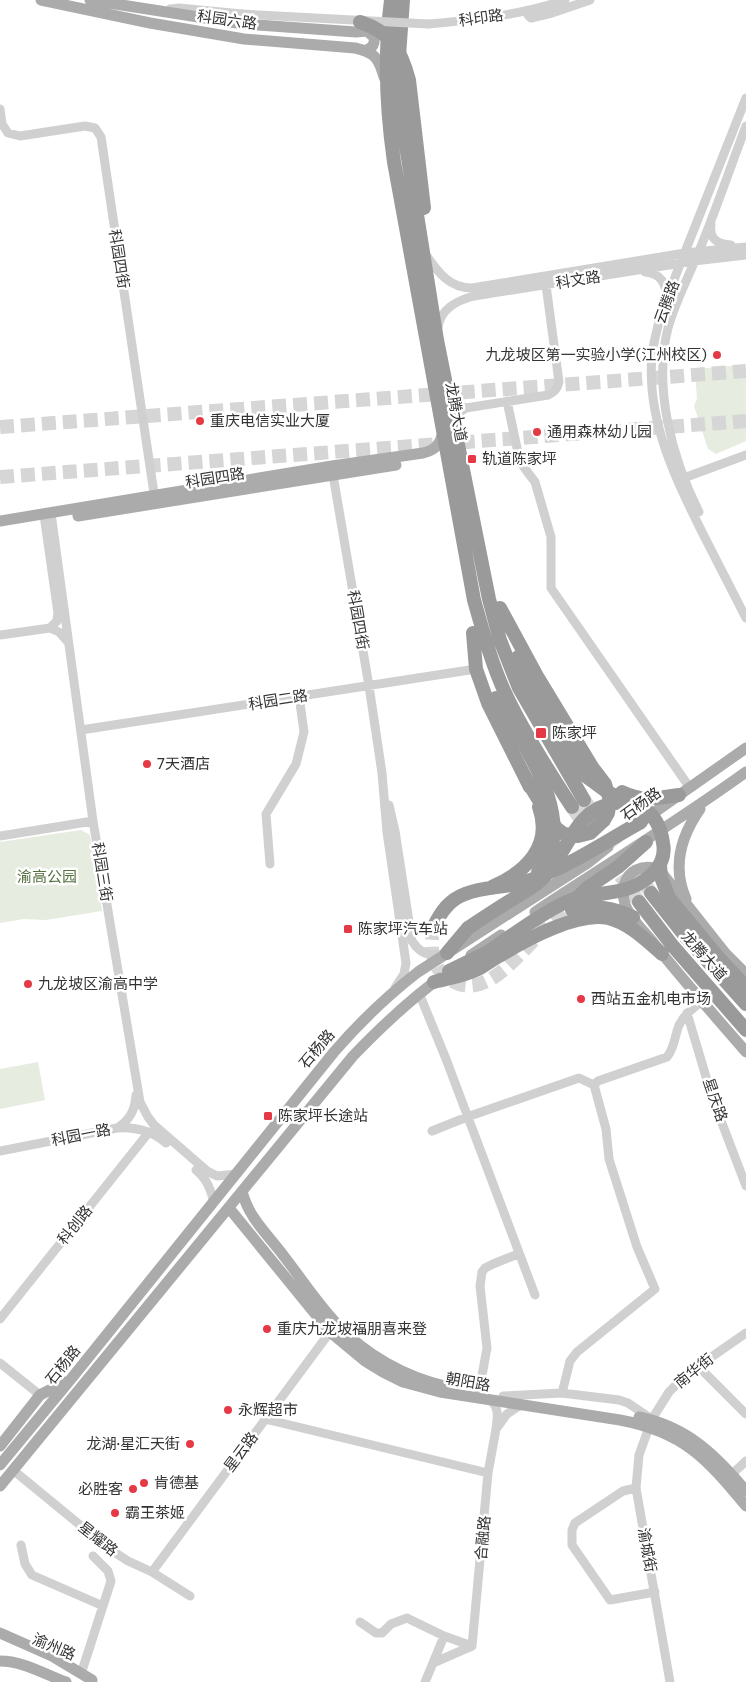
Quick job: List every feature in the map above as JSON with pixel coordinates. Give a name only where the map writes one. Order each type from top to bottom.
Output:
[{"type":"highway","name":"龙腾大道","points":[[390,6],[386,52],[387,88],[394,162],[448,428],[500,640],[519,688],[578,803],[546,767],[506,695],[487,644],[474,600],[454,494],[448,428],[449,398],[437,340],[425,254],[403,127],[399,56],[403,0]]},
{"type":"highway","points":[[363,26],[373,26],[391,39],[404,62],[409,80],[424,208],[425,254]]},
{"type":"highway","points":[[454,494],[455,545],[462,588],[473,633],[496,698],[538,772],[549,796],[554,817],[554,836],[547,860],[510,901]]},
{"type":"highway","points":[[476,537],[518,658],[530,683],[582,774],[609,793],[650,812],[659,826],[664,850],[660,865],[661,877],[668,898],[746,987]]},
{"type":"highway","points":[[500,608],[538,678],[592,767],[605,784],[610,807],[604,820],[590,833],[584,835],[564,834],[556,828],[526,779]]},
{"type":"highway","points":[[473,633],[476,669],[488,703],[526,779],[541,815],[542,828],[540,842],[526,866],[515,876],[492,887]]},
{"type":"highway","points":[[605,784],[635,798],[653,798],[685,791]]},
{"type":"highway","points":[[447,953],[468,928],[544,878],[562,854],[581,821],[589,813],[604,805],[622,802],[637,805]]},
{"type":"highway","points":[[434,926],[441,912],[453,900],[466,893],[524,882],[562,867],[641,822]]},
{"type":"highway","points":[[633,917],[621,911],[599,906],[571,907],[587,888],[618,867],[646,842]]},
{"type":"highway","points":[[448,971],[488,952],[565,902],[621,891],[640,884],[660,865]]},
{"type":"highway","name":"龙腾大道","points":[[651,893],[685,936],[746,1004]]},
{"type":"highway","name":"龙腾大道","points":[[639,902],[672,945],[746,1030]]},
{"type":"highway","points":[[434,982],[465,975],[479,969],[524,942],[561,925],[578,920],[608,918],[639,934],[662,954]]},
{"type":"main road","name":"科园六路","points":[[41,0],[150,23],[244,39],[367,50]]},
{"type":"main road","name":"科园六路","points":[[90,0],[243,24],[356,32],[363,26]]},
{"type":"main road","points":[[363,26],[377,27],[384,22],[390,6]]},
{"type":"main road","points":[[363,26],[374,37],[374,45],[367,50],[375,56],[380,64],[387,88]]},
{"type":"main road","name":"科园四路","points":[[0,529],[48,518],[155,499],[332,471],[424,460],[427,456],[423,453],[439,445],[448,428]]},
{"type":"main road","name":"科园四路","points":[[0,521],[48,518]]},
{"type":"main road","name":"石杨路","points":[[0,1465],[334,1052],[370,1013],[394,990],[447,953],[589,862],[641,822],[746,748]]},
{"type":"main road","name":"石杨路","points":[[0,1486],[353,1056],[381,1027],[419,993],[448,971],[595,872],[646,842],[746,772]]},
{"type":"main road","points":[[692,912],[680,881],[680,855],[682,844],[691,822],[704,803]]},
{"type":"main road","points":[[746,974],[725,953],[661,872],[654,867],[648,867],[634,871],[628,876],[624,884],[624,899],[633,917],[662,954],[746,1052]]},
{"type":"main road","name":"朝阳路","points":[[242,1191],[251,1214],[337,1324],[373,1354],[408,1374],[424,1380],[676,1428],[701,1444],[732,1474],[746,1491]]},
{"type":"main road","name":"朝阳路","points":[[229,1208],[330,1332],[365,1361],[383,1372],[403,1382],[440,1392],[519,1406],[651,1423],[687,1445],[700,1456],[746,1506]]},
{"type":"main road","points":[[260,1246],[262,1237],[270,1238]]},
{"type":"main road","points":[[0,1446],[40,1395],[71,1379]]},
{"type":"main road","points":[[0,1633],[52,1656],[94,1681]]},
{"type":"main road","name":"渝州路","points":[[0,1641],[94,1681]]},
{"type":"main road","points":[[0,1661],[10,1661],[31,1667],[66,1682]]},
{"type":"street","name":"科印路","points":[[151,11],[179,8],[363,26],[428,24],[489,18],[534,9],[565,0]]},
{"type":"street","points":[[534,9],[529,13],[531,18],[590,0]]},
{"type":"street","name":"云腾路","points":[[746,98],[662,310],[652,356],[655,412],[661,436],[746,618]]},
{"type":"street","name":"科园四街","points":[[0,109],[2,124],[8,133],[20,136],[84,126],[95,128],[100,137],[155,499]]},
{"type":"street","name":"云腾路","points":[[746,126],[669,327],[663,366],[665,410],[681,479],[746,606]]},
{"type":"street","points":[[712,216],[710,230],[715,241],[746,247]]},
{"type":"street","name":"科文路","points":[[425,254],[444,279],[464,288],[685,253],[746,247]]},
{"type":"street","name":"科文路","points":[[437,340],[438,324],[441,316],[457,302],[474,296],[694,261],[746,255]]},
{"type":"street","points":[[634,271],[651,272],[660,278],[665,290],[662,310]]},
{"type":"street","points":[[448,428],[460,412],[466,408],[548,395],[558,388],[559,382],[546,284]]},
{"type":"street","points":[[449,398],[454,403],[466,408]]},
{"type":"street","points":[[508,401],[520,462],[535,482],[551,537],[551,588],[685,791]]},
{"type":"street","points":[[681,479],[746,455]]},
{"type":"street","name":"科园四街","points":[[332,471],[369,686],[406,963],[404,974],[394,990]]},
{"type":"street","points":[[48,518],[58,613],[57,621],[50,628]]},
{"type":"street","name":"科园三街","points":[[48,518],[69,642],[94,821],[137,1091],[143,1110],[154,1125],[206,1171],[217,1176],[236,1174]]},
{"type":"street","points":[[0,635],[50,628],[59,632],[69,642]]},
{"type":"street","name":"科园二路","points":[[81,730],[476,669]]},
{"type":"street","points":[[270,864],[266,814],[296,764],[304,732],[299,696]]},
{"type":"street","name":"科园四街","points":[[382,773],[395,831],[412,941],[419,951],[424,954],[447,953]]},
{"type":"street","points":[[0,836],[94,821]]},
{"type":"street","points":[[419,993],[534,1295]]},
{"type":"street","points":[[594,1085],[598,1081],[667,1057],[673,1049],[677,1029],[687,1013],[702,1001]]},
{"type":"street","name":"星庆路","points":[[687,1013],[712,1097],[746,1186]]},
{"type":"street","points":[[432,1131],[579,1078],[594,1085],[606,1129],[609,1159],[637,1247],[656,1289],[577,1352],[570,1361],[562,1393]]},
{"type":"street","name":"科园一路","points":[[0,1151],[118,1128],[127,1122],[132,1113],[137,1091]]},
{"type":"street","points":[[118,1128],[132,1128],[149,1132],[159,1137],[203,1176],[209,1184],[214,1202]]},
{"type":"street","name":"科创路","points":[[0,1319],[149,1132]]},
{"type":"street","points":[[479,1392],[487,1348],[480,1286],[482,1272],[493,1264],[518,1254]]},
{"type":"street","name":"星云路","points":[[152,1572],[330,1332]]},
{"type":"street","name":"南华街","points":[[651,1423],[677,1382],[746,1333]]},
{"type":"street","points":[[0,1363],[40,1395]]},
{"type":"street","points":[[698,1366],[746,1414]]},
{"type":"street","points":[[503,1396],[562,1393],[624,1401],[651,1423]]},
{"type":"street","name":"合融路","points":[[472,1646],[488,1474],[498,1423],[496,1406],[492,1401]]},
{"type":"street","points":[[498,1423],[519,1406]]},
{"type":"street","points":[[265,1419],[488,1474]]},
{"type":"street","name":"渝城街","points":[[651,1423],[639,1455],[636,1488],[670,1682]]},
{"type":"street","points":[[732,1474],[746,1461]]},
{"type":"street","name":"星耀路","points":[[13,1470],[108,1548],[128,1561],[152,1572],[190,1596]]},
{"type":"street","points":[[636,1488],[623,1491],[574,1523],[572,1545],[610,1600],[655,1592]]},
{"type":"street","points":[[21,1545],[25,1564],[32,1575],[103,1606]]},
{"type":"street","points":[[81,1674],[111,1582],[108,1571],[93,1556]]},
{"type":"street","points":[[360,1622],[376,1633],[382,1633],[391,1624],[407,1618],[444,1636],[472,1646]]},
{"type":"street","points":[[424,1682],[444,1636]]},
{"type":"street","points":[[433,1663],[472,1646]]},
{"type":"green space","points":[[742,365],[743,376],[746,376],[746,441],[716,454],[708,449],[694,406],[697,399],[695,369]]},
{"type":"green space","name":"渝高公园","points":[[81,830],[90,835],[102,911],[46,920],[24,919],[0,923],[0,842]]},
{"type":"green space","points":[[38,1062],[45,1100],[0,1109],[0,1069]]},
{"type":"tunnel","points":[[0,427],[746,371]]},
{"type":"tunnel","points":[[0,477],[746,421]]},
{"type":"tunnel","points":[[584,800],[651,893]]},
{"type":"tunnel","points":[[572,807],[639,902]]},
{"type":"tunnel","points":[[434,926],[432,953],[436,966],[445,976],[457,984],[469,986],[481,984],[503,970],[569,905]]},
{"type":"place","name":"九龙坡区第一实验小学(江州校区)","points":[[717,355]]},
{"type":"place","name":"重庆电信实业大厦","points":[[200,421]]},
{"type":"place","name":"通用森林幼儿园","points":[[537,432]]},
{"type":"place","name":"轨道陈家坪","points":[[472,459]]},
{"type":"place","name":"陈家坪","points":[[541,733]]},
{"type":"place","name":"7天酒店","points":[[147,764]]},
{"type":"place","name":"陈家坪汽车站","points":[[348,929]]},
{"type":"place","name":"九龙坡区渝高中学","points":[[28,984]]},
{"type":"place","name":"西站五金机电市场","points":[[581,999]]},
{"type":"place","name":"陈家坪长途站","points":[[268,1116]]},
{"type":"place","name":"重庆九龙坡福朋喜来登","points":[[267,1329]]},
{"type":"place","name":"永辉超市","points":[[228,1410]]},
{"type":"place","name":"龙湖·星汇天街","points":[[190,1444]]},
{"type":"place","name":"肯德基","points":[[144,1483]]},
{"type":"place","name":"必胜客","points":[[133,1489]]},
{"type":"place","name":"霸王茶姬","points":[[115,1513]]}]
